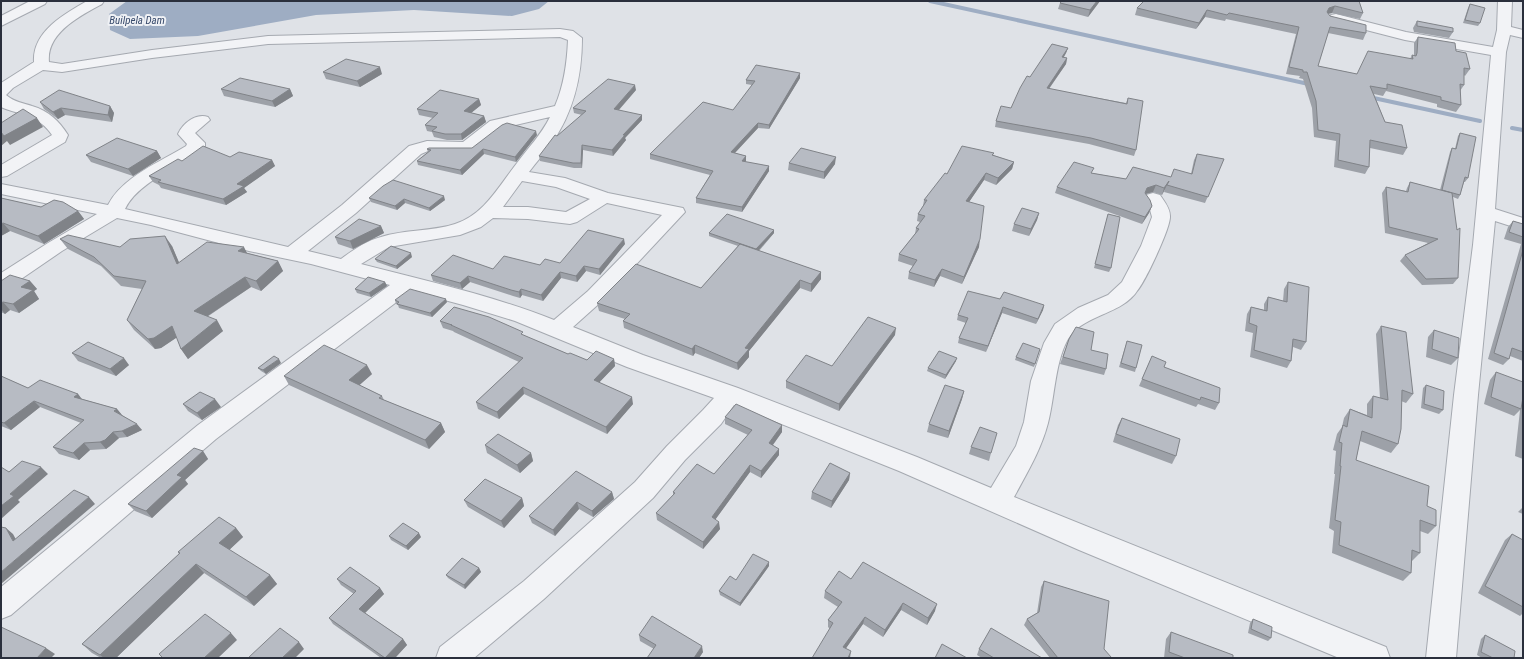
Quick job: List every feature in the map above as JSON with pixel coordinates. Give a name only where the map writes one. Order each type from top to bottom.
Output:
[{"type":"street","points":[[1,22],[40,1]]},
{"type":"street","points":[[42,64],[43,44],[62,23],[97,1]]},
{"type":"street","points":[[1441,658],[1486,212],[1499,52],[1504,30],[1505,1]]},
{"type":"street","points":[[1332,18],[1405,36],[1499,52]]},
{"type":"street","points":[[1504,30],[1523,34]]},
{"type":"street","points":[[42,64],[48,67],[62,68],[152,54],[268,40],[560,33],[568,34],[575,38],[569,87],[561,110],[548,137],[488,212],[474,223],[455,230],[389,241],[374,246],[344,267]]},
{"type":"street","points":[[1,92],[8,85],[42,64]]},
{"type":"street","points":[[1,99],[8,104],[39,114],[48,120],[60,135],[59,138],[38,151],[3,186]]},
{"type":"street","points":[[291,254],[349,209],[415,150],[427,146],[467,147],[496,124],[561,110]]},
{"type":"street","points":[[1,283],[55,247],[113,213],[121,198],[135,184],[196,146],[196,143],[186,134],[202,120]]},
{"type":"street","points":[[517,175],[559,182],[603,198],[646,208],[676,212],[595,296],[557,329]]},
{"type":"street","points":[[3,186],[113,213],[153,220],[469,299],[557,329],[635,361],[730,394],[908,464],[1096,544],[1375,658]]},
{"type":"street","points":[[488,212],[528,213],[570,218],[603,198]]},
{"type":"street","points":[[997,502],[1028,448],[1036,422],[1043,382],[1054,343],[1062,329],[1086,313],[1115,300],[1130,286],[1151,246],[1161,217],[1158,206],[1153,199]]},
{"type":"street","points":[[1486,212],[1523,224]]},
{"type":"street","points":[[1,605],[207,432],[406,283]]},
{"type":"street","points":[[451,658],[534,590],[644,490],[676,453],[712,417],[730,394]]},
{"type":"water","name":"Builpela Dam","points":[[127,1],[549,1],[539,9],[512,16],[414,10],[316,15],[198,36],[130,39],[110,30],[109,14]]},
{"type":"building","points":[[1062,1],[1097,1],[1090,10],[1060,3]]},
{"type":"building","points":[[1144,1],[1359,1],[1363,13],[1335,6],[1329,8],[1327,12],[1330,16],[1366,25],[1366,33],[1330,27],[1318,66],[1357,74],[1368,51],[1413,59],[1412,55],[1416,56],[1417,53],[1418,37],[1455,43],[1456,51],[1466,53],[1470,69],[1464,68],[1464,85],[1460,84],[1461,105],[1441,100],[1441,97],[1387,84],[1387,89],[1370,86],[1385,122],[1402,125],[1407,148],[1370,140],[1369,167],[1338,160],[1340,134],[1318,130],[1316,101],[1307,72],[1289,67],[1299,27],[1229,13],[1227,15],[1207,10],[1199,23],[1137,8]]},
{"type":"building","points":[[1470,4],[1485,8],[1480,23],[1465,20]]},
{"type":"building","points":[[1417,21],[1453,28],[1453,32],[1417,26]]},
{"type":"building","points":[[1052,44],[1068,48],[1062,57],[1067,58],[1047,88],[1127,104],[1128,98],[1143,101],[1136,150],[1091,138],[996,121],[1001,106],[1011,108],[1027,76],[1030,77]]},
{"type":"building","points":[[346,59],[380,67],[357,81],[323,72]]},
{"type":"building","points":[[756,65],[800,73],[769,125],[758,123],[731,152],[746,156],[742,161],[769,166],[742,207],[696,198],[713,171],[650,154],[703,102],[733,110],[755,81],[746,80]]},
{"type":"building","points":[[240,78],[290,89],[272,101],[221,89]]},
{"type":"building","points":[[608,79],[635,85],[614,109],[642,115],[623,135],[625,135],[612,150],[582,145],[581,163],[573,163],[539,156],[555,135],[557,136],[586,111],[573,108]]},
{"type":"building","points":[[59,90],[110,106],[108,115],[61,108],[53,112],[40,102]]},
{"type":"building","points":[[440,90],[479,99],[464,111],[484,116],[461,134],[445,134],[432,131],[437,127],[425,125],[438,113],[417,109]]},
{"type":"building","points":[[23,109],[37,118],[4,136],[1,132],[1,123]]},
{"type":"building","points":[[507,123],[536,131],[515,157],[483,149],[460,170],[417,161],[431,150],[427,149],[429,148],[472,148],[502,125]]},
{"type":"building","points":[[1460,133],[1476,137],[1468,178],[1465,177],[1460,195],[1442,190],[1452,148],[1456,149]]},
{"type":"building","points":[[117,138],[157,151],[128,169],[86,155]]},
{"type":"building","points":[[203,146],[230,157],[239,152],[272,160],[237,184],[244,186],[223,199],[158,182],[161,180],[149,176],[178,159],[182,161]]},
{"type":"building","points":[[962,146],[994,153],[992,155],[1014,162],[998,178],[986,173],[966,201],[984,206],[980,239],[964,277],[942,269],[935,280],[909,272],[917,260],[899,254],[919,229],[916,228],[925,216],[918,214],[927,200],[924,200],[945,173],[947,174]]},
{"type":"building","points":[[801,148],[836,157],[824,172],[789,163]]},
{"type":"building","points":[[1197,154],[1224,159],[1208,197],[1167,185],[1169,181],[1164,188],[1156,185],[1147,188],[1145,193],[1152,206],[1145,217],[1057,187],[1074,162],[1094,168],[1091,173],[1126,179],[1133,167],[1171,177],[1174,169],[1192,174]]},
{"type":"building","points":[[393,180],[444,196],[429,208],[404,199],[395,206],[369,198]]},
{"type":"building","points":[[1410,182],[1452,193],[1457,230],[1460,228],[1458,278],[1426,279],[1405,255],[1438,239],[1389,227],[1386,187],[1408,192]]},
{"type":"building","points":[[1,198],[41,207],[54,200],[63,202],[78,211],[38,236],[3,223],[1,224]]},
{"type":"building","points":[[1022,208],[1039,213],[1031,229],[1014,224]]},
{"type":"building","points":[[727,214],[774,230],[756,249],[709,233]]},
{"type":"building","points":[[1108,214],[1120,217],[1111,268],[1095,264]]},
{"type":"building","points":[[359,219],[381,226],[350,241],[335,237]]},
{"type":"building","points":[[1513,221],[1523,224],[1523,237],[1509,232]]},
{"type":"building","points":[[588,230],[624,239],[599,269],[584,266],[576,276],[560,272],[541,295],[521,289],[519,292],[511,290],[468,276],[460,283],[431,275],[453,255],[493,269],[504,256],[540,265],[545,259],[560,263]]},
{"type":"building","points":[[68,235],[120,247],[130,239],[165,236],[177,264],[207,242],[244,247],[238,251],[278,261],[256,281],[245,277],[194,311],[217,320],[181,349],[172,326],[154,338],[148,339],[127,320],[146,281],[114,276],[94,257],[60,239]]},
{"type":"building","points":[[740,244],[821,272],[811,284],[800,280],[745,348],[749,349],[737,363],[695,345],[692,349],[623,321],[630,314],[597,303],[636,264],[701,288]]},
{"type":"building","points":[[391,246],[411,253],[396,266],[375,259]]},
{"type":"building","points":[[1523,250],[1523,352],[1512,348],[1509,359],[1494,353]]},
{"type":"building","points":[[10,275],[30,281],[21,287],[33,290],[13,304],[1,303],[1,281]]},
{"type":"building","points":[[368,277],[385,282],[369,293],[355,289]]},
{"type":"building","points":[[1288,282],[1309,287],[1306,342],[1293,339],[1291,361],[1254,350],[1257,326],[1249,323],[1251,307],[1267,311],[1268,297],[1287,302]]},
{"type":"building","points":[[410,289],[446,299],[430,313],[397,304],[399,302],[395,300]]},
{"type":"building","points":[[968,291],[1000,299],[1004,292],[1044,305],[1038,319],[1003,307],[988,346],[959,338],[968,318],[958,315]]},
{"type":"building","points":[[454,307],[489,317],[523,332],[521,334],[568,354],[570,353],[587,360],[596,351],[614,359],[594,380],[632,397],[606,427],[523,387],[497,412],[476,402],[523,358],[452,325],[440,321]]},
{"type":"building","points":[[868,317],[896,328],[839,404],[786,381],[806,355],[832,366]]},
{"type":"building","points":[[1381,326],[1406,332],[1413,394],[1402,390],[1401,429],[1398,444],[1362,431],[1356,460],[1429,486],[1427,506],[1436,510],[1436,526],[1420,520],[1420,553],[1412,550],[1411,573],[1339,545],[1341,522],[1335,520],[1341,466],[1342,443],[1339,442],[1343,425],[1347,427],[1350,409],[1372,418],[1373,396],[1388,400]]},
{"type":"building","points":[[1076,327],[1094,332],[1091,350],[1108,354],[1106,369],[1063,357],[1069,339]]},
{"type":"building","points":[[1434,330],[1459,338],[1458,358],[1432,349]]},
{"type":"building","points":[[1127,341],[1142,345],[1136,368],[1121,363]]},
{"type":"building","points":[[88,342],[124,358],[110,369],[72,353]]},
{"type":"building","points":[[1023,343],[1040,349],[1035,364],[1016,357]]},
{"type":"building","points":[[324,345],[367,365],[349,380],[382,396],[379,398],[441,423],[425,440],[284,376]]},
{"type":"building","points":[[939,351],[957,358],[946,375],[928,368]]},
{"type":"building","points":[[274,356],[279,359],[263,370],[258,368]]},
{"type":"building","points":[[1152,356],[1166,362],[1164,367],[1220,388],[1219,403],[1201,397],[1200,400],[1142,379]]},
{"type":"building","points":[[1496,372],[1523,382],[1521,409],[1491,397]]},
{"type":"building","points":[[1,376],[28,388],[40,380],[78,394],[74,397],[117,409],[114,411],[137,424],[122,431],[113,432],[105,440],[100,442],[84,443],[73,453],[53,447],[84,420],[34,401],[4,423],[1,422]]},
{"type":"building","points":[[945,385],[964,391],[949,431],[929,424]]},
{"type":"building","points":[[1426,385],[1444,391],[1443,410],[1424,404]]},
{"type":"building","points":[[200,392],[215,399],[197,413],[183,404]]},
{"type":"building","points":[[736,404],[782,425],[769,443],[779,449],[761,471],[750,465],[712,517],[719,522],[703,542],[656,513],[675,493],[673,492],[697,464],[714,474],[752,430],[725,417]]},
{"type":"building","points":[[1122,418],[1180,439],[1176,456],[1116,434]]},
{"type":"building","points":[[980,427],[997,433],[991,453],[971,447]]},
{"type":"building","points":[[498,434],[531,453],[517,465],[485,445]]},
{"type":"building","points":[[194,448],[203,451],[177,475],[182,477],[146,511],[128,504]]},
{"type":"building","points":[[22,461],[41,467],[10,494],[14,496],[1,506],[1,467],[9,472]]},
{"type":"building","points":[[830,463],[850,473],[832,501],[812,492]]},
{"type":"building","points":[[576,471],[612,492],[592,511],[577,502],[553,530],[529,516]]},
{"type":"building","points":[[485,479],[522,498],[501,521],[464,500]]},
{"type":"building","points":[[74,490],[89,497],[1,572],[1,527],[6,528],[13,541]]},
{"type":"building","points":[[219,517],[236,528],[219,543],[270,575],[246,597],[196,564],[100,655],[82,644],[180,553],[178,552]]},
{"type":"building","points":[[403,523],[419,533],[406,546],[389,536]]},
{"type":"building","points":[[1512,534],[1523,540],[1523,607],[1485,586]]},
{"type":"building","points":[[753,554],[769,562],[740,603],[719,591],[730,576],[736,580]]},
{"type":"building","points":[[462,558],[479,568],[464,585],[446,575]]},
{"type":"building","points":[[863,562],[937,604],[928,618],[903,603],[885,630],[865,617],[843,647],[851,651],[848,658],[812,658],[833,623],[828,620],[842,602],[825,591],[839,571],[851,579]]},
{"type":"building","points":[[350,567],[380,588],[359,609],[403,639],[385,658],[329,618],[356,591],[337,579]]},
{"type":"building","points":[[1044,581],[1109,601],[1104,649],[1111,657],[1058,658],[1027,619],[1039,612]]},
{"type":"building","points":[[205,614],[231,633],[204,658],[163,658],[159,654]]},
{"type":"building","points":[[652,616],[702,646],[694,658],[647,658],[656,645],[639,635]]},
{"type":"building","points":[[1253,619],[1272,627],[1271,638],[1251,629]]},
{"type":"building","points":[[1,627],[46,648],[37,658],[1,658]]},
{"type":"building","points":[[280,628],[299,642],[282,658],[248,658]]},
{"type":"building","points":[[991,628],[1042,658],[994,658],[979,649]]},
{"type":"building","points":[[1171,632],[1233,655],[1233,658],[1185,658],[1169,652]]},
{"type":"building","points":[[1485,635],[1515,651],[1514,658],[1493,658],[1481,652]]},
{"type":"building","points":[[942,644],[967,658],[935,658]]},
{"type":"waterway","points":[[930,1],[1313,85]]},
{"type":"waterway","points":[[1369,97],[1480,121]]},
{"type":"waterway","points":[[1512,128],[1523,130]]}]
